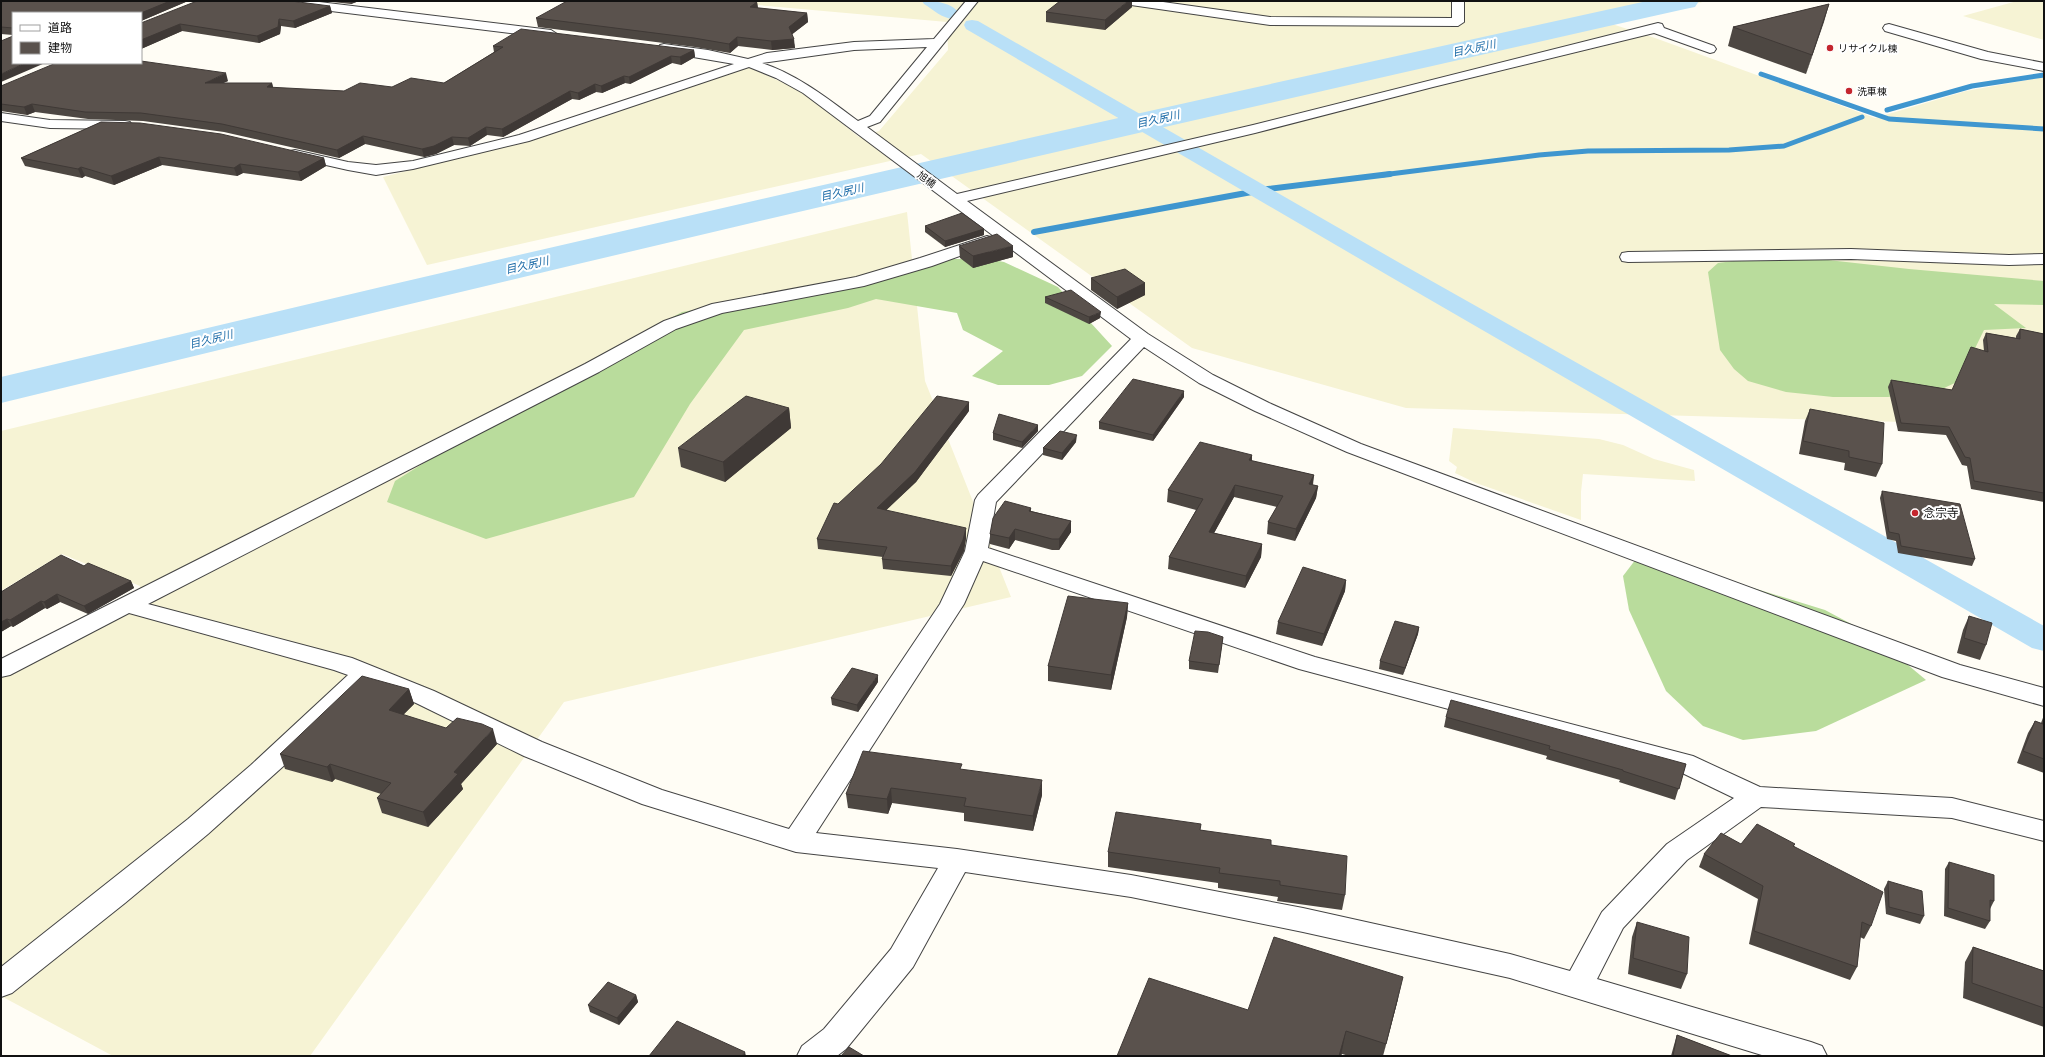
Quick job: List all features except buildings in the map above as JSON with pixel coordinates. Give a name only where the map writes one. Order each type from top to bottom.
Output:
[{"type":"street","points":[[282,1],[566,36]]},
{"type":"street","points":[[857,126],[875,119],[972,1]]},
{"type":"street","points":[[1131,1],[1270,21],[1300,23],[1458,22],[1458,1]]},
{"type":"street","points":[[952,198],[1101,166],[1255,129],[1656,28],[1710,49]]},
{"type":"street","points":[[1889,28],[1980,55],[2044,67]]},
{"type":"street","points":[[285,152],[348,166],[376,170],[413,165],[524,138],[744,63],[767,57],[854,46],[938,43]]},
{"type":"street","name":"旭橋","points":[[651,46],[695,52],[744,63],[780,74],[808,90],[1142,338],[1206,379],[1262,407],[1354,448],[1951,671],[2044,697]]},
{"type":"street","points":[[1,117],[50,124],[136,126]]},
{"type":"street","points":[[1,669],[585,371],[670,325],[718,308],[858,282],[926,262],[1003,236]]},
{"type":"street","points":[[1628,256],[1851,254],[1995,260],[2044,259]]},
{"type":"street","points":[[796,841],[952,604],[976,551],[986,500],[1142,338]]},
{"type":"street","points":[[976,551],[1308,664],[1684,763],[1756,797],[1952,808],[2044,831]]},
{"type":"street","points":[[126,605],[343,664],[425,697],[533,749],[652,797],[796,841],[957,860],[1131,886],[1302,920],[1510,966],[1578,985],[1811,1056]]},
{"type":"street","points":[[1,984],[86,918],[225,804],[365,673]]},
{"type":"street","points":[[1578,985],[1612,920],[1677,852],[1756,797]]},
{"type":"street","points":[[813,1056],[835,1038],[902,958],[957,860]]},
{"type":"shaded area","points":[[713,1],[1707,1],[1631,18],[1612,24],[1655,38],[1875,118],[1966,91],[2044,77],[2044,426],[1406,408],[1192,348],[921,154],[427,265],[383,177],[565,130],[748,67],[802,91],[859,137],[879,131],[948,50],[947,22]]},
{"type":"shaded area","points":[[2017,1],[2044,1],[2044,40],[1963,16]]},
{"type":"shaded area","points":[[907,212],[925,381],[1011,597],[564,702],[310,1056],[113,1056],[1,996],[1,659],[140,589],[140,586],[62,554],[1,591],[1,431]]},
{"type":"shaded area","points":[[1453,428],[1599,439],[1623,445],[1654,459],[1694,470],[1695,481],[1583,474],[1581,492],[1581,520],[1476,483],[1455,473],[1457,467],[1449,461]]},
{"type":"green space","points":[[946,259],[988,259],[1004,262],[1058,287],[1112,346],[1082,376],[1049,385],[998,385],[972,376],[1003,351],[963,330],[957,313],[876,299],[848,308],[744,330],[690,404],[634,497],[486,539],[387,502],[395,481],[570,372],[682,312],[818,289]]},
{"type":"green space","points":[[1741,260],[1828,260],[2044,281],[2044,305],[1994,304],[2026,328],[1984,330],[1959,381],[1942,389],[1888,397],[1833,397],[1786,392],[1748,381],[1734,369],[1720,350],[1708,272],[1718,263]]},
{"type":"green space","points":[[1636,559],[1708,574],[1825,610],[1872,635],[1926,680],[1816,731],[1743,740],[1703,726],[1666,691],[1629,610],[1623,576]]},
{"type":"waterway","points":[[930,1],[953,15]]},
{"type":"waterway","name":"目久尻川","points":[[1,390],[390,296],[1223,103],[1685,1]]},
{"type":"waterway","points":[[972,25],[1397,271],[2044,640]]},
{"type":"waterway","points":[[1761,74],[1889,119],[2044,129]]},
{"type":"waterway","points":[[1887,110],[1972,86],[2044,75]]},
{"type":"waterway","points":[[1386,175],[1539,155],[1588,151],[1729,150],[1784,146],[1862,117]]},
{"type":"waterway","points":[[1386,175],[1390,174]]},
{"type":"waterway","points":[[1034,232],[1268,189],[1386,175]]},
{"type":"place","name":"リサイクル棟","points":[[1830,48]]},
{"type":"place","name":"洗車棟","points":[[1849,91]]},
{"type":"place","name":"念宗寺","points":[[1915,513]]}]
